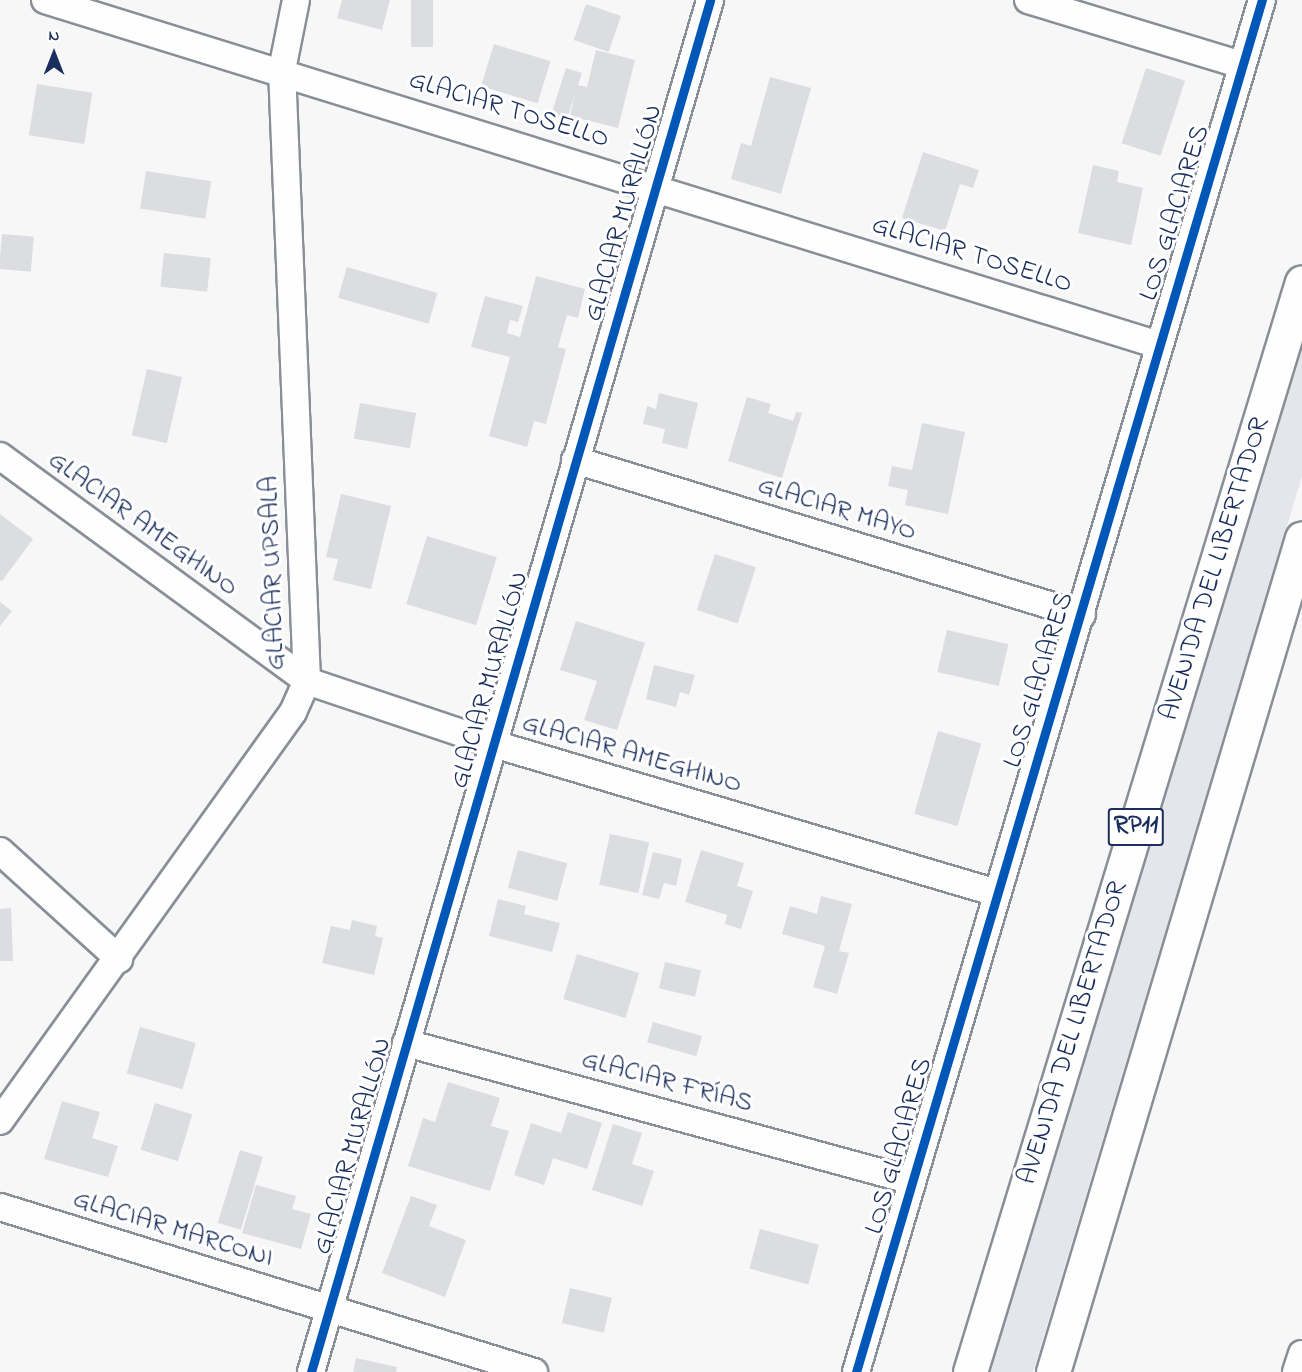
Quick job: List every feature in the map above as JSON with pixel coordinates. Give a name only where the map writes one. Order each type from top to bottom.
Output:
[{"type":"main road","name":"AVENIDA DEL LIBERTADOR","points":[[970,1372],[1302,282]]},
{"type":"main road","points":[[1053,1372],[1302,538]]},
{"type":"street","name":"GLACIAR TOSELLO","points":[[45,0],[282,70],[1160,345]]},
{"type":"street","name":"GLACIAR UPSALA","points":[[0,1121],[119,960],[293,712],[307,681],[282,70],[296,0]]},
{"type":"street","name":"GLACIAR MURALLÓN","points":[[311,1372],[406,1042],[497,745],[575,460],[710,0]]},
{"type":"street","points":[[1028,0],[1242,65]]},
{"type":"street","name":"LOS GLACIARES","points":[[856,1372],[997,893],[1082,615],[1262,0]]},
{"type":"street","name":"GLACIAR AMEGHINO","points":[[0,456],[307,681],[497,745],[997,893]]},
{"type":"street","name":"GLACIAR MAYO","points":[[575,460],[1082,615]]},
{"type":"street","points":[[0,851],[119,960]]},
{"type":"street","name":"GLACIAR FRÍAS","points":[[406,1042],[913,1181]]},
{"type":"street","name":"GLACIAR MARCONI","points":[[0,1207],[534,1372]]},
{"type":"street","points":[[1296,1372],[1302,1354]]},
{"type":"shaded area","points":[[1302,341],[1302,476],[1033,1372],[988,1372]]},
{"type":"building","points":[[342,0],[390,0],[382,30],[337,18]]},
{"type":"building","points":[[411,0],[433,0],[433,47],[411,47]]},
{"type":"building","points":[[586,4],[621,16],[609,52],[574,40]]},
{"type":"building","points":[[494,44],[550,61],[538,103],[481,86]]},
{"type":"building","points":[[596,50],[635,60],[618,128],[570,116],[576,91],[567,120],[551,115],[566,68],[582,73],[578,85],[587,87]]},
{"type":"building","points":[[1146,68],[1185,81],[1161,156],[1122,143]]},
{"type":"building","points":[[770,77],[811,88],[781,194],[731,179],[741,143],[751,146]]},
{"type":"building","points":[[37,84],[92,93],[84,144],[29,135]]},
{"type":"building","points":[[923,152],[979,170],[973,188],[960,184],[945,231],[902,218]]},
{"type":"building","points":[[1093,165],[1119,171],[1117,182],[1143,188],[1131,245],[1078,233]]},
{"type":"building","points":[[146,171],[211,181],[205,219],[140,209]]},
{"type":"building","points":[[2,234],[34,237],[31,272],[0,269]]},
{"type":"building","points":[[164,253],[211,258],[207,292],[160,287]]},
{"type":"building","points":[[347,267],[437,293],[429,324],[338,298]]},
{"type":"building","points":[[536,276],[585,289],[578,318],[567,315],[558,347],[566,349],[546,424],[534,421],[527,447],[489,436],[510,357],[471,347],[485,296],[523,306],[518,322],[510,320],[507,333],[520,337]]},
{"type":"building","points":[[147,369],[182,377],[167,443],[132,435]]},
{"type":"building","points":[[659,393],[698,403],[687,449],[662,443],[665,429],[643,424],[647,406],[656,409]]},
{"type":"building","points":[[747,397],[771,404],[768,413],[793,421],[796,412],[802,413],[782,478],[728,461]]},
{"type":"building","points":[[360,403],[416,413],[410,448],[354,438]]},
{"type":"building","points":[[922,423],[965,432],[948,514],[905,505],[908,490],[888,486],[892,466],[912,470]]},
{"type":"building","points":[[341,494],[391,506],[371,589],[333,580],[338,559],[326,557]]},
{"type":"building","points":[[0,514],[33,539],[2,581],[0,580]]},
{"type":"building","points":[[427,536],[497,557],[476,625],[406,604]]},
{"type":"building","points":[[715,554],[756,567],[738,623],[697,610]]},
{"type":"building","points":[[0,602],[12,611],[0,626]]},
{"type":"building","points":[[576,621],[645,643],[617,730],[584,720],[597,681],[560,670]]},
{"type":"building","points":[[947,630],[1008,644],[999,686],[937,672]]},
{"type":"building","points":[[654,665],[695,675],[689,695],[680,692],[676,707],[646,699]]},
{"type":"building","points":[[938,731],[981,743],[958,826],[914,814]]},
{"type":"building","points":[[610,834],[649,842],[638,893],[599,885]]},
{"type":"building","points":[[518,850],[567,863],[557,901],[508,888]]},
{"type":"building","points":[[701,850],[744,863],[737,886],[753,891],[741,929],[725,924],[727,915],[685,902]]},
{"type":"building","points":[[653,852],[682,859],[676,886],[664,883],[659,899],[642,895]]},
{"type":"building","points":[[821,896],[852,904],[839,951],[849,953],[837,994],[813,987],[825,946],[782,934],[790,906],[817,914]]},
{"type":"building","points":[[498,899],[526,906],[524,914],[560,923],[552,952],[489,936]]},
{"type":"building","points":[[11,908],[13,961],[0,961],[0,909]]},
{"type":"building","points":[[352,920],[377,926],[375,936],[383,938],[374,975],[322,963],[331,926],[350,930]]},
{"type":"building","points":[[577,954],[639,973],[625,1018],[563,999]]},
{"type":"building","points":[[665,962],[701,970],[695,997],[659,988]]},
{"type":"building","points":[[653,1022],[702,1036],[696,1056],[647,1042]]},
{"type":"building","points":[[140,1027],[196,1043],[183,1089],[127,1073]]},
{"type":"building","points":[[448,1082],[500,1098],[491,1126],[509,1131],[490,1191],[408,1166],[423,1118],[435,1122]]},
{"type":"building","points":[[62,1101],[100,1112],[92,1138],[118,1146],[108,1177],[44,1159]]},
{"type":"building","points":[[155,1103],[192,1114],[178,1161],[141,1150]]},
{"type":"building","points":[[568,1112],[602,1123],[587,1169],[553,1158],[544,1185],[514,1175],[531,1123],[561,1133]]},
{"type":"building","points":[[613,1124],[642,1133],[632,1164],[654,1171],[642,1206],[592,1190]]},
{"type":"building","points":[[240,1150],[263,1157],[241,1230],[218,1223]]},
{"type":"building","points":[[256,1185],[296,1196],[292,1209],[311,1214],[301,1249],[242,1233]]},
{"type":"building","points":[[411,1196],[437,1205],[429,1226],[466,1240],[445,1297],[382,1273]]},
{"type":"building","points":[[760,1229],[819,1245],[808,1284],[749,1269]]},
{"type":"building","points":[[570,1288],[612,1298],[604,1333],[562,1323]]},
{"type":"building","points":[[356,1358],[397,1367],[396,1372],[353,1372]]},
{"type":"cycle path","points":[[311,1372],[710,0]]},
{"type":"cycle path","points":[[856,1372],[1262,0]]}]
